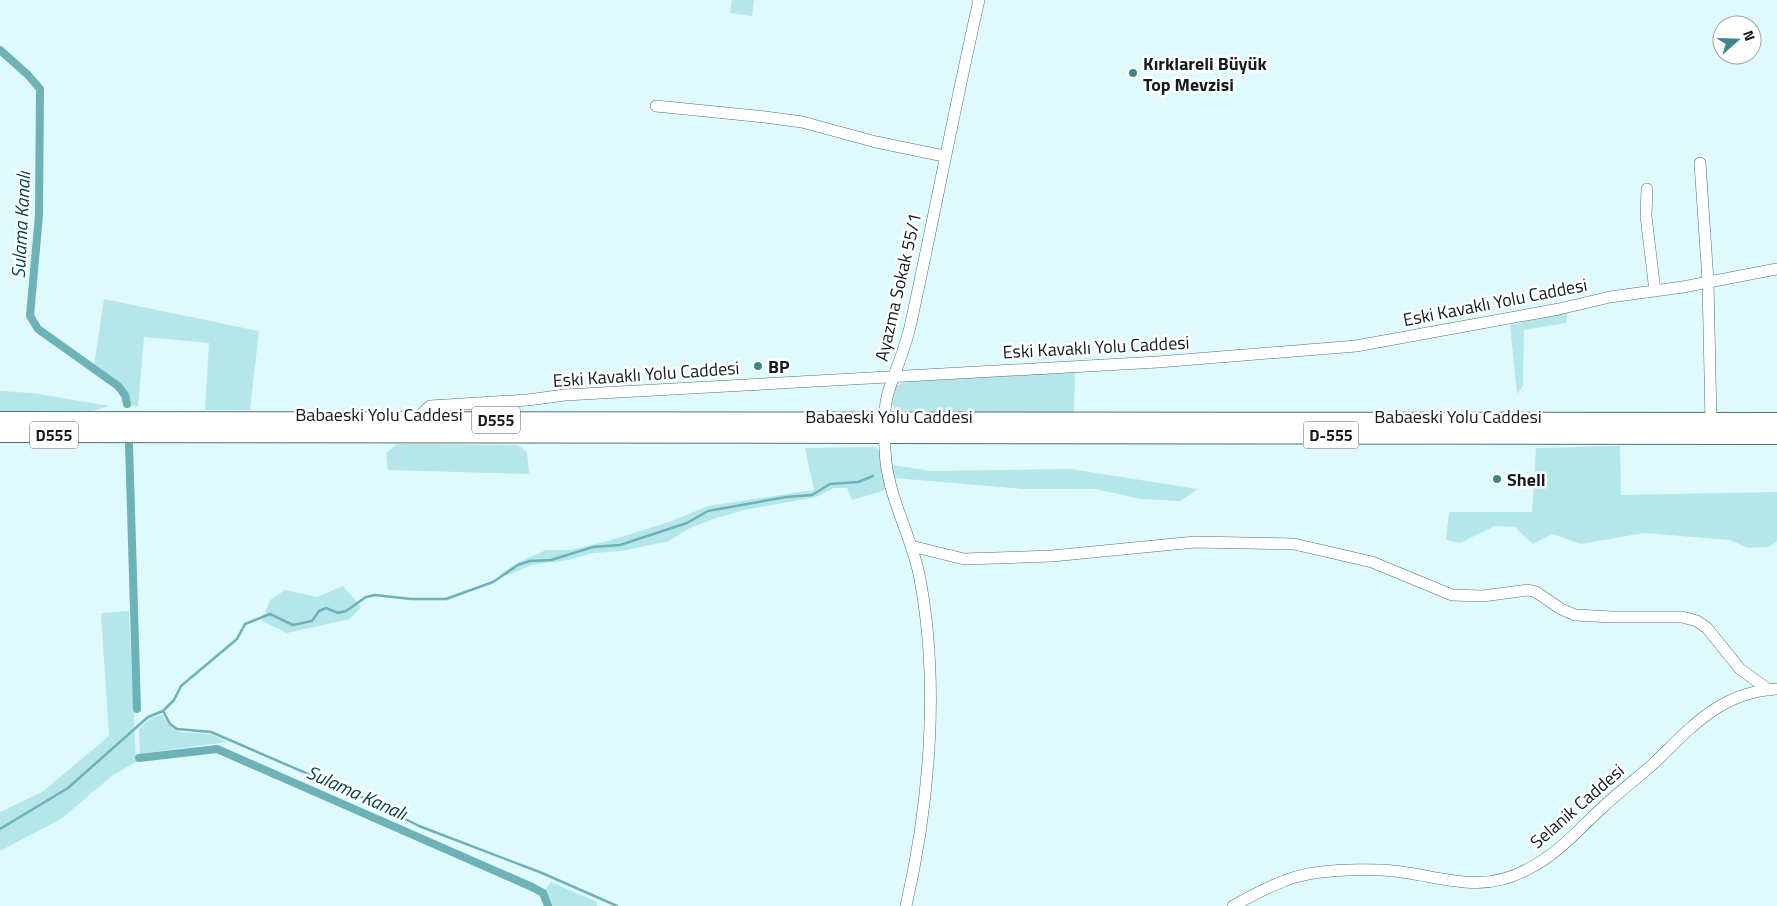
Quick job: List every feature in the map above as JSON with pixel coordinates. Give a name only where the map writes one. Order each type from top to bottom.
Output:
[{"type":"highway","name":"Babaeski Yolu Caddesi","points":[[0,420],[107,427],[885,429],[1777,436]]},
{"type":"highway","name":"Babaeski Yolu Caddesi","points":[[0,434],[107,427],[415,420],[885,429],[1777,421]]},
{"type":"street","name":"Ayazma Sokak 55/1","points":[[906,906],[924,805],[931,743],[924,606],[911,546],[893,495],[885,452],[887,395],[896,376],[912,321],[944,156],[978,0]]},
{"type":"street","points":[[656,106],[765,116],[802,122],[898,147],[944,156]]},
{"type":"street","points":[[1700,163],[1708,281],[1712,421]]},
{"type":"street","points":[[1647,189],[1646,216],[1655,292]]},
{"type":"street","name":"Eski Kavaklı Yolu Caddesi","points":[[415,420],[430,406],[528,400],[565,394],[1163,362],[1326,349],[1479,324],[1610,297],[1655,292],[1777,269]]},
{"type":"street","points":[[911,546],[964,560],[1060,556],[1195,542],[1294,544],[1372,562],[1452,595],[1483,596],[1528,590],[1536,592],[1561,609],[1574,614],[1612,617],[1682,617],[1698,621],[1740,669],[1773,689]]},
{"type":"street","name":"Selanik Caddesi","points":[[1233,906],[1285,880],[1314,873],[1381,870],[1459,883],[1486,883],[1506,880],[1558,851],[1604,806],[1651,765],[1691,725],[1721,704],[1773,689]]},
{"type":"shaded area","points":[[732,0],[754,0],[752,16],[730,13]]},
{"type":"shaded area","points":[[104,299],[259,331],[250,410],[205,410],[209,343],[144,337],[138,407],[128,405],[119,387],[94,366]]},
{"type":"shaded area","points":[[1568,312],[1566,323],[1524,330],[1523,386],[1517,394],[1510,325]]},
{"type":"shaded area","points":[[1075,371],[1074,413],[974,414],[896,410],[892,404],[895,387],[908,380]]},
{"type":"shaded area","points":[[0,391],[33,393],[109,406],[93,411],[0,411]]},
{"type":"shaded area","points":[[397,444],[518,445],[527,452],[529,474],[388,470],[386,453]]},
{"type":"shaded area","points":[[1620,446],[1621,495],[1777,492],[1777,541],[1769,547],[1748,548],[1730,540],[1644,533],[1581,544],[1552,534],[1533,544],[1515,527],[1495,526],[1460,543],[1446,540],[1449,512],[1532,512],[1536,448]]},
{"type":"shaded area","points":[[875,447],[882,452],[889,489],[852,500],[847,488],[834,488],[816,497],[749,509],[716,518],[688,529],[669,541],[622,551],[593,553],[568,560],[531,565],[508,575],[499,575],[517,563],[546,550],[570,550],[608,541],[669,522],[708,506],[814,490],[805,448]]},
{"type":"shaded area","points":[[892,465],[932,471],[1070,469],[1198,489],[1180,501],[1140,499],[1096,489],[1023,489],[894,478]]},
{"type":"shaded area","points":[[343,586],[361,607],[350,619],[287,633],[262,621],[270,600],[285,590],[317,597]]},
{"type":"shaded area","points":[[129,611],[136,762],[113,775],[61,819],[0,851],[0,812],[42,792],[109,736],[101,613]]},
{"type":"shaded area","points":[[162,714],[167,722],[177,730],[211,735],[227,742],[140,754],[139,729],[150,718]]},
{"type":"shaded area","points":[[551,882],[597,902],[597,906],[551,906],[544,891]]},
{"type":"waterway","name":"Sulama Kanalı","points":[[0,50],[28,75],[40,89],[39,215],[30,316],[38,329],[118,386],[125,395],[127,404]]},
{"type":"waterway","name":"Sulama Kanalı","points":[[129,444],[137,709]]},
{"type":"waterway","points":[[0,829],[68,788],[148,717],[163,711],[174,700],[181,686],[237,639],[245,624],[270,614],[293,625],[312,621],[319,611],[326,608],[338,613],[346,611],[366,597],[375,595],[411,599],[446,599],[493,582],[518,565],[530,561],[551,560],[593,547],[620,545],[687,523],[708,511],[786,497],[812,495],[830,484],[858,482],[873,476]]},
{"type":"waterway","points":[[163,711],[170,724],[177,729],[211,732],[366,799],[419,826],[542,873],[617,906]]},
{"type":"waterway","name":"Sulama Kanalı","points":[[139,758],[217,749],[532,887],[543,893],[548,906]]},
{"type":"place","name":"Kırklareli Büyük Top Mevzisi","points":[[1133,73]]},
{"type":"place","name":"BP","points":[[758,366]]},
{"type":"place","name":"Shell","points":[[1497,479]]}]
